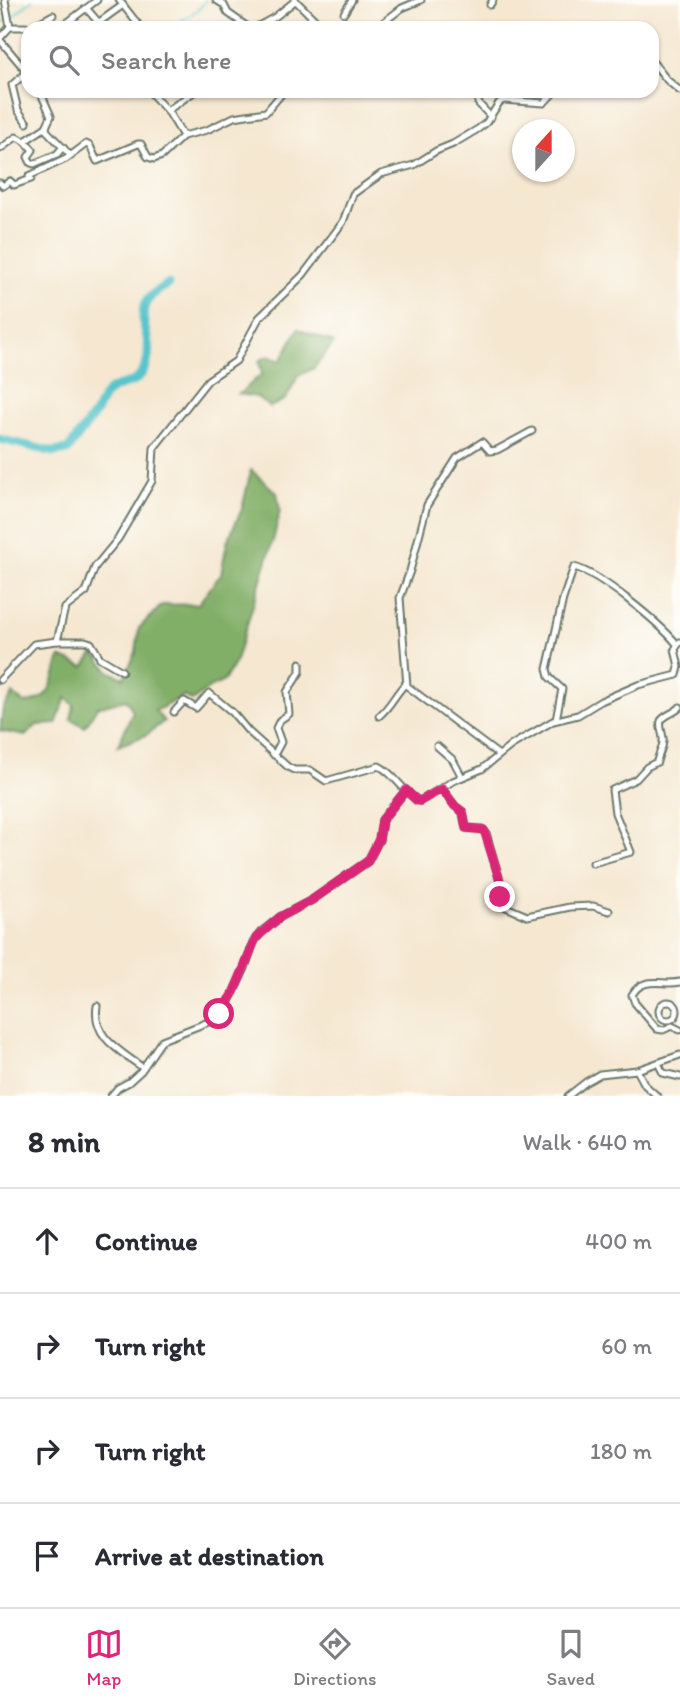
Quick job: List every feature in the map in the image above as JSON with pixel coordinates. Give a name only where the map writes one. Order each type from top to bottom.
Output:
[{"type":"street","points":[[5,0],[10,27]]},
{"type":"street","points":[[70,21],[97,0]]},
{"type":"street","points":[[216,0],[239,21]]},
{"type":"street","points":[[268,21],[295,0],[317,21]]},
{"type":"street","points":[[344,13],[352,0]]},
{"type":"street","points":[[385,21],[402,8],[421,0]]},
{"type":"street","points":[[101,21],[121,3],[135,21]]},
{"type":"street","points":[[86,9],[97,21]]},
{"type":"street","points":[[46,21],[53,15]]},
{"type":"street","points":[[10,27],[21,27]]},
{"type":"street","points":[[10,27],[0,39],[21,64]]},
{"type":"street","points":[[659,70],[680,91]]},
{"type":"street","points":[[21,78],[12,85],[18,110],[27,122]]},
{"type":"street","points":[[25,141],[46,127],[51,116],[43,98]]},
{"type":"street","points":[[155,98],[183,136]]},
{"type":"street","points":[[167,111],[185,98]]},
{"type":"street","points":[[0,183],[3,186],[10,181],[14,185],[31,179],[29,176],[38,170],[71,156],[86,144],[99,161],[141,144],[148,157],[154,159],[162,156],[183,136],[207,130],[234,117],[266,113],[278,98]]},
{"type":"street","points":[[478,98],[478,103],[491,117]]},
{"type":"street","points":[[57,641],[65,608],[86,592],[95,567],[118,540],[152,481],[154,448],[208,380],[236,361],[259,318],[303,275],[343,222],[353,194],[381,174],[414,165],[453,144],[483,125],[503,100],[539,104],[550,98]]},
{"type":"street","points":[[46,127],[71,156]]},
{"type":"street","points":[[0,149],[16,137],[25,141],[33,150],[28,157],[33,164],[57,154],[63,147]]},
{"type":"street","points":[[499,755],[410,689],[406,683],[400,598],[427,505],[457,458],[482,442],[490,451],[497,450],[532,430]]},
{"type":"street","points":[[174,712],[184,701],[196,708],[209,693],[291,769],[310,770],[326,781],[379,766],[420,801],[482,768],[512,745],[556,720],[578,715],[601,701],[642,684],[670,678],[679,673],[675,651],[678,643],[639,608],[592,575],[574,567],[563,599],[547,669],[549,677],[562,689],[556,720]]},
{"type":"street","points":[[0,680],[34,644],[57,641],[82,640],[91,643],[100,658],[122,671]]},
{"type":"street","points":[[274,755],[281,743],[276,728],[280,720],[289,714],[287,695],[300,673],[300,663]]},
{"type":"street","points":[[379,716],[391,705],[396,693],[406,683]]},
{"type":"street","points":[[593,863],[631,852],[615,813],[612,790],[636,779],[647,767],[657,762],[657,754],[664,743],[661,723],[663,718],[675,714],[680,707]]},
{"type":"street","points":[[437,746],[453,760],[462,777]]},
{"type":"street","points":[[442,789],[463,812],[466,828],[482,829],[486,833],[500,881],[498,892],[506,907],[527,916],[570,906],[593,906],[609,911]]},
{"type":"street","points":[[111,1096],[143,1068],[162,1040],[211,1021],[226,1008],[245,968],[253,943],[261,932],[368,861],[379,839],[382,820],[406,790]]},
{"type":"street","points":[[674,1026],[661,1031],[657,1029],[637,1006],[632,995],[635,990],[652,981],[673,984],[680,982]]},
{"type":"street","points":[[97,1006],[97,1022],[102,1037],[143,1068]]},
{"type":"street","points":[[671,1019],[674,1026],[680,1030]]},
{"type":"street","points":[[568,1096],[600,1074],[637,1070],[680,1055]]},
{"type":"street","points":[[658,1063],[663,1073],[680,1077]]},
{"type":"street","points":[[637,1070],[645,1085],[657,1096]]},
{"type":"green space","points":[[298,329],[334,343],[314,368],[298,376],[286,399],[270,407],[257,397],[239,394],[262,374],[259,361],[268,356],[281,361]]},
{"type":"green space","points":[[251,470],[277,493],[280,510],[236,660],[224,681],[192,701],[184,696],[155,711],[164,721],[146,735],[118,746],[133,711],[126,699],[97,707],[85,727],[71,719],[74,705],[66,698],[56,724],[37,725],[25,736],[0,731],[3,708],[13,694],[24,703],[40,699],[50,688],[60,657],[84,667],[94,653],[110,672],[124,678],[136,652],[139,628],[162,605],[198,604],[221,574],[227,542],[242,509]]},
{"type":"waterway","points":[[11,18],[32,0]]},
{"type":"waterway","points":[[181,21],[199,9],[206,0]]},
{"type":"waterway","points":[[0,26],[3,21],[7,21]]},
{"type":"waterway","points":[[0,439],[53,452],[68,450],[106,394],[134,381],[142,373],[148,353],[143,312],[146,303],[154,294],[168,284]]},
{"type":"route","points":[[219,1014],[226,1008],[245,968],[250,949],[261,932],[368,861],[379,839],[382,820],[406,790],[420,801],[442,789],[463,812],[466,828],[484,830],[500,881],[500,897]]}]
